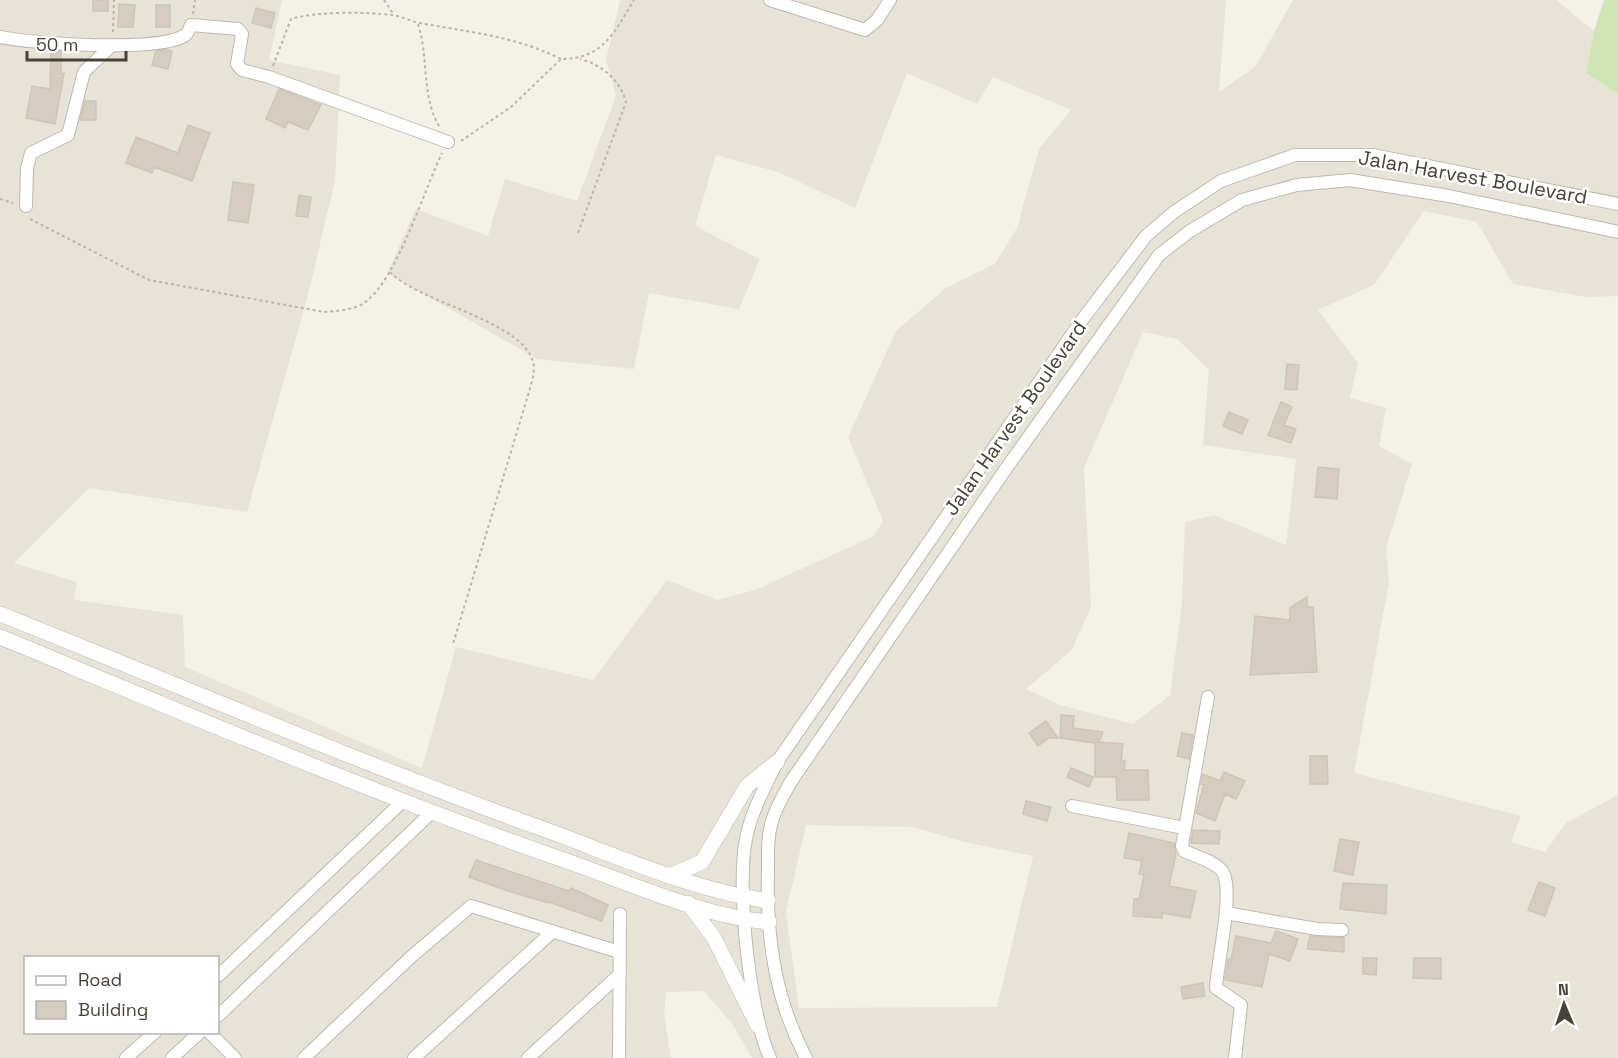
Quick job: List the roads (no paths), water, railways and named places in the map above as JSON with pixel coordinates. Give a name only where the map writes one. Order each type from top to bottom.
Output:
[{"type":"street","points":[[770,0],[865,30],[877,20],[890,0]]},
{"type":"street","points":[[0,37],[29,42],[111,46],[177,39],[188,34],[191,25],[225,27],[242,33],[238,67],[448,142]]},
{"type":"street","points":[[26,206],[27,168],[31,153],[68,135],[84,72],[111,46]]},
{"type":"street","name":"Jalan Harvest Boulevard","points":[[770,1058],[758,1026],[744,897],[746,840],[759,798],[777,762],[1082,320],[1146,236],[1174,212],[1221,182],[1295,155],[1373,155],[1618,204]]},
{"type":"street","name":"Jalan Harvest Boulevard","points":[[806,1058],[790,1027],[774,973],[768,901],[769,839],[775,811],[796,774],[1005,470],[1159,255],[1190,231],[1242,200],[1297,185],[1350,180],[1449,196],[1618,232]]},
{"type":"street","points":[[941,524],[960,537]]},
{"type":"street","points":[[0,614],[451,795],[672,875],[744,897],[768,901]]},
{"type":"street","points":[[0,637],[431,813],[688,903],[745,920],[769,922]]},
{"type":"street","points":[[1208,697],[1184,828],[1183,850],[1224,873],[1226,913],[1216,988],[1241,1005],[1235,1058]]},
{"type":"street","points":[[672,875],[702,862],[747,786],[777,762]]},
{"type":"street","points":[[219,975],[402,802]]},
{"type":"street","points":[[1072,806],[1184,828]]},
{"type":"street","points":[[219,1015],[431,813]]},
{"type":"street","points":[[688,903],[714,938],[758,1026]]},
{"type":"street","points":[[304,1058],[421,948],[471,906],[478,906],[551,933],[619,952]]},
{"type":"street","points":[[1226,913],[1317,929],[1342,930]]},
{"type":"street","points":[[620,914],[620,1058]]},
{"type":"street","points":[[414,1058],[551,933]]},
{"type":"street","points":[[528,1058],[620,974]]},
{"type":"street","points":[[126,1058],[153,1034]]},
{"type":"street","points":[[172,1058],[198,1034]]},
{"type":"street","points":[[210,1034],[235,1058]]}]
